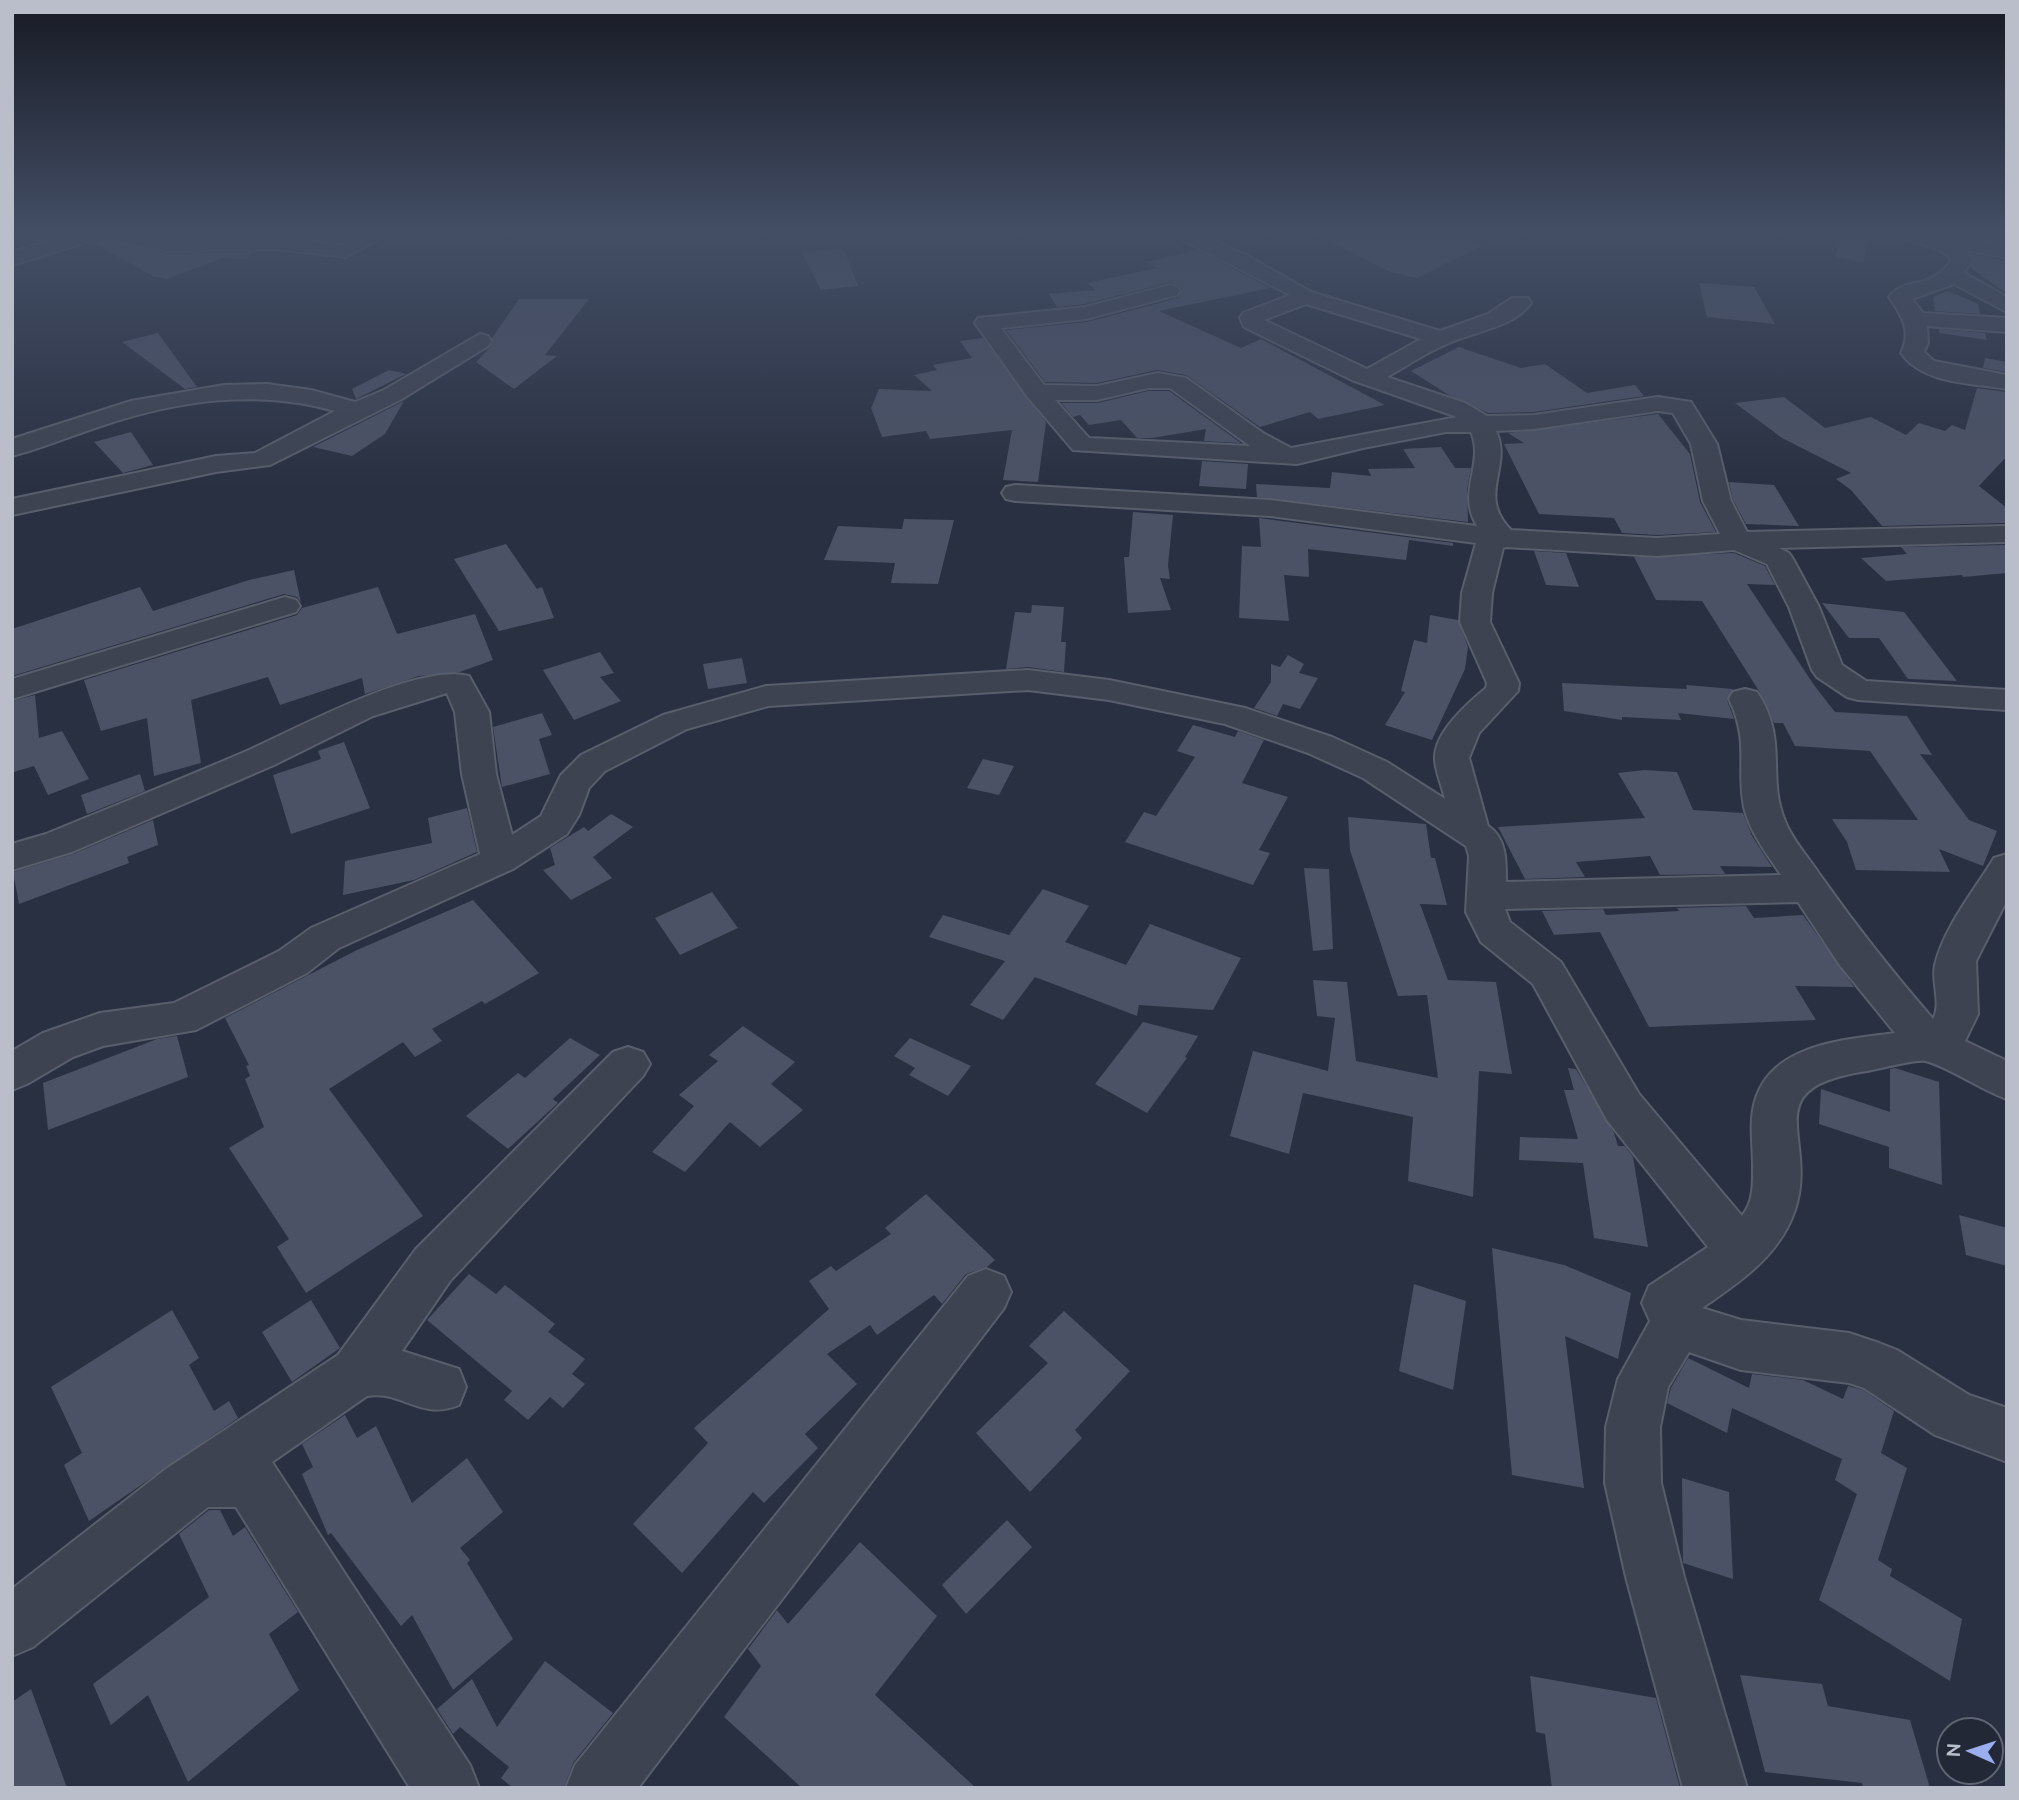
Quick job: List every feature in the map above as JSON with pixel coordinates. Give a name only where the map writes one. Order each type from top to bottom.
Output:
[{"type":"street","points":[[1036,318],[986,323],[1035,391],[1082,445],[1310,456],[1358,441],[1446,425],[1534,422],[1658,404],[1682,407],[1704,444],[1717,501],[1738,541],[1779,559],[1804,607],[1828,670],[1858,690],[2007,700]]},
{"type":"street","points":[[1254,318],[1251,320],[1369,378],[1450,406],[1480,423],[1486,441],[1486,454],[1479,505],[1491,528],[1503,538]]},
{"type":"street","points":[[1374,318],[1440,338]]},
{"type":"street","points":[[1369,378],[1440,338],[1498,318]]},
{"type":"street","points":[[2007,325],[1916,319],[1917,343],[1912,353],[1922,365],[2007,382]]},
{"type":"street","points":[[12,507],[216,464],[261,460],[356,410],[392,395],[480,341]]},
{"type":"street","points":[[1035,391],[1098,393],[1126,389],[1156,378],[1169,379],[1254,438],[1286,454]]},
{"type":"street","points":[[12,447],[126,410],[183,395],[254,391],[323,398],[356,410]]},
{"type":"street","points":[[1015,493],[1270,508],[1503,538],[1657,547],[1738,541],[2007,534]]},
{"type":"street","points":[[1471,831],[1452,758],[1460,735],[1474,716],[1502,691],[1501,674],[1479,636],[1475,622],[1477,593],[1490,543],[1503,538]]},
{"type":"street","points":[[12,689],[285,606]]},
{"type":"street","points":[[12,1072],[58,1045],[100,1030],[181,1018],[293,962],[325,937],[500,860],[554,825],[561,816],[572,783],[593,763],[686,718],[766,696],[1028,680],[1109,690],[1233,715],[1321,745],[1375,770],[1481,839],[1488,856],[1486,912],[1495,932],[1547,973],[1623,1107],[1740,1250]]},
{"type":"street","points":[[12,857],[59,843],[237,768],[361,709],[450,682],[458,683],[472,712],[479,775],[500,860]]},
{"type":"street","points":[[1745,699],[1756,721],[1760,742],[1760,809],[1770,830],[1853,953],[1928,1043],[2007,1081]]},
{"type":"street","points":[[2007,867],[1954,968],[1957,1020],[1948,1033],[1928,1043],[1895,1052],[1814,1064],[1793,1079],[1780,1093],[1776,1116],[1776,1195],[1764,1225],[1740,1250],[1667,1303],[1677,1324],[1741,1345],[1849,1358],[1880,1368],[1954,1416],[2007,1435]]},
{"type":"street","points":[[1485,896],[1809,888]]},
{"type":"street","points":[[12,1626],[186,1489],[356,1373],[433,1265],[628,1064]]},
{"type":"street","points":[[598,1788],[986,1292]]},
{"type":"street","points":[[1677,1324],[1644,1379],[1633,1427],[1633,1483],[1655,1577],[1715,1788]]},
{"type":"street","points":[[356,1373],[378,1370],[440,1387]]},
{"type":"street","points":[[186,1489],[209,1479],[251,1480],[447,1788]]},
{"type":"building","points":[[506,318],[574,318],[545,355],[557,356],[514,389],[476,362],[490,347],[492,338]]},
{"type":"building","points":[[1102,318],[1175,318],[1241,348],[1261,339],[1385,405],[1318,419],[1310,412],[1260,427],[1186,375],[1157,370],[1097,383],[1045,382],[1006,330]]},
{"type":"building","points":[[1717,318],[1772,318],[1775,324]]},
{"type":"building","points":[[1939,329],[1985,333],[1987,340],[1939,333]]},
{"type":"building","points":[[158,333],[197,387],[185,389],[122,342]]},
{"type":"building","points":[[983,338],[1046,422],[1038,482],[1003,480],[1012,430],[930,439],[926,431],[882,437],[871,408],[879,389],[932,391],[914,375],[937,370],[933,365],[972,358],[960,341]]},
{"type":"building","points":[[1459,347],[1521,368],[1545,364],[1587,393],[1635,385],[1644,396],[1534,412],[1488,413],[1447,394],[1411,371]]},
{"type":"building","points":[[1985,358],[2007,362],[2007,372],[1983,368]]},
{"type":"building","points":[[389,370],[406,374],[356,399],[352,389]]},
{"type":"building","points":[[1977,388],[2007,392],[2007,456],[1979,486],[2007,508],[2007,523],[1882,526],[1851,490],[1836,479],[1851,473],[1782,438],[1735,403],[1784,397],[1825,428],[1871,417],[1906,435],[1919,423],[1945,431],[1952,425],[1965,430]]},
{"type":"building","points":[[1148,391],[1169,391],[1241,443],[1204,441],[1206,429],[1137,438],[1121,420],[1089,425],[1080,415],[1073,417],[1061,403],[1098,403]]},
{"type":"building","points":[[404,401],[385,434],[352,456],[313,447]]},
{"type":"building","points":[[1658,414],[1690,454],[1700,502],[1716,532],[1657,535],[1622,533],[1614,518],[1539,514],[1504,444],[1524,443],[1508,433]]},
{"type":"building","points":[[131,432],[153,465],[123,473],[94,442]]},
{"type":"building","points":[[1441,447],[1455,468],[1471,468],[1467,489],[1468,522],[1257,497],[1256,484],[1330,488],[1332,472],[1371,476],[1368,469],[1415,468],[1403,449]]},
{"type":"building","points":[[1202,461],[1248,464],[1246,489],[1199,486]]},
{"type":"building","points":[[1729,482],[1774,485],[1799,526],[1746,524],[1733,500]]},
{"type":"building","points":[[1133,512],[1173,515],[1168,565],[1170,579],[1160,578],[1171,610],[1128,613],[1124,557],[1129,557]]},
{"type":"building","points":[[1259,518],[1453,543],[1453,546],[1409,540],[1406,560],[1308,549],[1309,577],[1284,575],[1289,621],[1239,618],[1242,546],[1261,547]]},
{"type":"building","points":[[904,519],[954,520],[938,584],[891,583],[895,563],[824,560],[838,526],[902,529]]},
{"type":"building","points":[[506,544],[537,589],[542,587],[554,618],[499,631],[454,559]]},
{"type":"building","points":[[2007,545],[2007,573],[1963,577],[1886,581],[1861,558],[1907,554],[1901,547]]},
{"type":"building","points":[[1534,551],[1566,553],[1579,587],[1546,585]]},
{"type":"building","points":[[1734,553],[1765,566],[1775,585],[1747,584],[1835,712],[1907,716],[1932,755],[1920,754],[1969,820],[1997,831],[1983,866],[1939,849],[1950,872],[1856,870],[1847,842],[1832,819],[1918,820],[1870,751],[1795,746],[1783,723],[1774,723],[1759,691],[1702,601],[1656,600],[1634,557]]},
{"type":"building","points":[[294,570],[301,603],[297,597],[284,594],[12,676],[12,629],[140,587],[153,611],[249,580]]},
{"type":"building","points":[[378,587],[397,634],[475,614],[493,660],[457,673],[419,676],[365,694],[362,678],[280,705],[268,677],[191,700],[201,763],[154,776],[147,718],[101,731],[84,680],[297,615],[302,608]]},
{"type":"building","points":[[1822,603],[1904,612],[1957,681],[1908,679],[1879,638],[1849,638]]},
{"type":"building","points":[[1032,605],[1064,607],[1061,642],[1066,642],[1064,672],[1028,667],[1006,669],[1015,612],[1031,613]]},
{"type":"building","points":[[1430,615],[1458,620],[1468,647],[1465,669],[1432,740],[1385,725],[1405,692],[1401,691],[1414,640],[1427,643]]},
{"type":"building","points":[[600,652],[614,673],[600,677],[621,701],[574,720],[543,670]]},
{"type":"building","points":[[1288,655],[1304,664],[1299,673],[1318,678],[1300,709],[1283,704],[1277,716],[1254,708],[1271,682],[1271,664],[1280,667]]},
{"type":"building","points":[[742,658],[747,683],[708,689],[703,664]]},
{"type":"building","points":[[1562,683],[1687,689],[1686,685],[1733,689],[1727,700],[1734,719],[1678,713],[1681,720],[1622,717],[1622,720],[1564,711]]},
{"type":"building","points":[[35,695],[39,738],[62,731],[89,779],[48,795],[34,766],[14,772],[12,701]]},
{"type":"building","points":[[542,713],[552,735],[539,739],[550,774],[502,787],[493,727]]},
{"type":"building","points":[[1193,725],[1235,737],[1238,731],[1264,740],[1242,783],[1288,797],[1259,850],[1270,853],[1253,885],[1125,842],[1144,812],[1156,816],[1195,757],[1177,751]]},
{"type":"building","points":[[344,742],[370,808],[291,834],[273,775],[321,759],[318,751]]},
{"type":"building","points":[[983,759],[1014,766],[999,795],[967,788]]},
{"type":"building","points":[[1644,770],[1677,772],[1693,810],[1743,813],[1752,836],[1772,867],[1720,866],[1725,874],[1660,875],[1650,856],[1576,862],[1585,877],[1525,879],[1498,827],[1645,818],[1618,773]]},
{"type":"building","points":[[140,774],[145,791],[87,814],[81,795]]},
{"type":"building","points":[[467,808],[477,852],[414,880],[343,895],[345,861],[432,843],[428,818]]},
{"type":"building","points":[[611,814],[633,827],[593,857],[612,878],[571,900],[543,870],[555,865],[550,848],[584,827],[588,831]]},
{"type":"building","points":[[1348,817],[1426,824],[1431,858],[1435,858],[1447,905],[1420,904],[1448,980],[1496,982],[1512,1074],[1479,1071],[1473,1197],[1408,1181],[1413,1117],[1303,1093],[1289,1154],[1230,1136],[1253,1051],[1328,1071],[1335,1018],[1317,1016],[1313,980],[1347,982],[1356,1061],[1438,1078],[1427,995],[1398,996],[1350,850]]},
{"type":"building","points":[[153,820],[158,845],[127,857],[129,863],[19,904],[13,872],[73,854]]},
{"type":"building","points":[[1304,868],[1329,869],[1333,949],[1313,951]]},
{"type":"building","points":[[1043,889],[1089,906],[1065,942],[1126,965],[1150,924],[1241,958],[1213,1010],[1139,1005],[1137,1016],[1035,977],[1003,1020],[970,1005],[1005,961],[929,937],[943,915],[1009,935]]},
{"type":"building","points":[[712,892],[738,928],[680,955],[655,918]]},
{"type":"building","points":[[473,900],[539,973],[485,1004],[482,1001],[432,1029],[442,1041],[415,1057],[403,1042],[329,1089],[423,1216],[306,1293],[277,1247],[289,1239],[229,1148],[264,1127],[245,1079],[250,1076],[246,1066],[249,1065],[225,1018],[357,950]]},
{"type":"building","points":[[1746,906],[1754,918],[1803,915],[1854,987],[1795,986],[1816,1020],[1649,1027],[1600,932],[1554,935],[1542,911],[1603,909],[1606,915],[1679,911],[1677,908]]},
{"type":"building","points":[[1143,1022],[1198,1036],[1185,1057],[1187,1058],[1147,1113],[1095,1084]]},
{"type":"building","points":[[743,1026],[795,1062],[771,1084],[803,1110],[760,1147],[730,1122],[685,1172],[652,1152],[694,1106],[679,1095],[718,1061],[709,1055]]},
{"type":"building","points":[[177,1036],[188,1077],[48,1130],[43,1083],[157,1039]]},
{"type":"building","points":[[570,1038],[600,1055],[553,1099],[558,1103],[508,1149],[466,1116],[518,1073],[525,1078]]},
{"type":"building","points":[[910,1038],[971,1066],[948,1096],[909,1075],[915,1068],[894,1056]]},
{"type":"building","points":[[1568,1068],[1576,1069],[1614,1133],[1618,1146],[1625,1146],[1633,1157],[1648,1247],[1594,1238],[1583,1163],[1519,1160],[1520,1137],[1578,1139],[1564,1090],[1574,1090]]},
{"type":"building","points":[[1895,1068],[1939,1082],[1942,1185],[1889,1168],[1889,1147],[1819,1124],[1821,1089],[1890,1112],[1890,1069]]},
{"type":"building","points":[[926,1194],[995,1260],[987,1267],[966,1274],[942,1304],[934,1295],[877,1335],[870,1325],[827,1354],[857,1384],[805,1434],[818,1448],[764,1503],[753,1492],[682,1573],[633,1524],[708,1443],[694,1428],[829,1309],[809,1281],[831,1266],[836,1271],[891,1234],[885,1228]]},
{"type":"building","points":[[1959,1215],[2007,1228],[2007,1266],[1966,1255]]},
{"type":"building","points":[[1492,1248],[1564,1265],[1631,1293],[1618,1359],[1565,1336],[1584,1488],[1512,1475]]},
{"type":"building","points":[[469,1274],[496,1294],[505,1285],[555,1324],[548,1332],[585,1359],[572,1374],[585,1384],[563,1408],[550,1397],[528,1420],[504,1400],[512,1391],[427,1320]]},
{"type":"building","points":[[1414,1284],[1466,1301],[1453,1390],[1399,1371]]},
{"type":"building","points":[[311,1300],[340,1348],[292,1382],[262,1332]]},
{"type":"building","points":[[172,1310],[199,1358],[189,1365],[214,1411],[229,1401],[238,1418],[89,1521],[64,1465],[82,1453],[51,1387]]},
{"type":"building","points":[[1064,1311],[1130,1371],[1075,1430],[1082,1438],[1030,1492],[976,1433],[1048,1363],[1029,1346]]},
{"type":"building","points":[[1688,1358],[1749,1388],[1752,1374],[1803,1380],[1843,1399],[1848,1386],[1863,1390],[1894,1411],[1881,1453],[1907,1468],[1878,1560],[1892,1569],[1890,1576],[1962,1619],[1950,1681],[1819,1600],[1857,1494],[1835,1480],[1842,1459],[1732,1408],[1727,1433],[1667,1403],[1671,1388]]},
{"type":"building","points":[[345,1415],[357,1438],[376,1426],[412,1503],[467,1458],[503,1512],[460,1548],[470,1560],[467,1563],[513,1639],[453,1690],[412,1615],[401,1626],[331,1533],[328,1535],[302,1474],[313,1467],[302,1444]]},
{"type":"building","points":[[1682,1478],[1729,1492],[1733,1579],[1683,1563]]},
{"type":"building","points":[[209,1510],[220,1510],[233,1536],[245,1527],[298,1612],[269,1634],[299,1690],[188,1782],[148,1695],[111,1725],[93,1684],[209,1597],[179,1534]]},
{"type":"building","points":[[1007,1520],[1032,1547],[966,1614],[942,1585]]},
{"type":"building","points":[[860,1542],[937,1616],[875,1695],[976,1788],[802,1788],[724,1717],[761,1666],[748,1649],[777,1610],[788,1624]]},
{"type":"building","points":[[545,1661],[613,1713],[573,1763],[564,1788],[513,1788],[501,1778],[509,1767],[460,1727],[453,1734],[437,1709],[472,1679],[497,1727]]},
{"type":"building","points":[[1740,1675],[1822,1684],[1828,1706],[1910,1720],[1930,1788],[1863,1788],[1862,1783],[1765,1772]]},
{"type":"building","points":[[1530,1676],[1656,1698],[1680,1788],[1552,1788],[1545,1734],[1536,1732]]},
{"type":"building","points":[[31,1689],[67,1788],[12,1788],[12,1702]]}]
